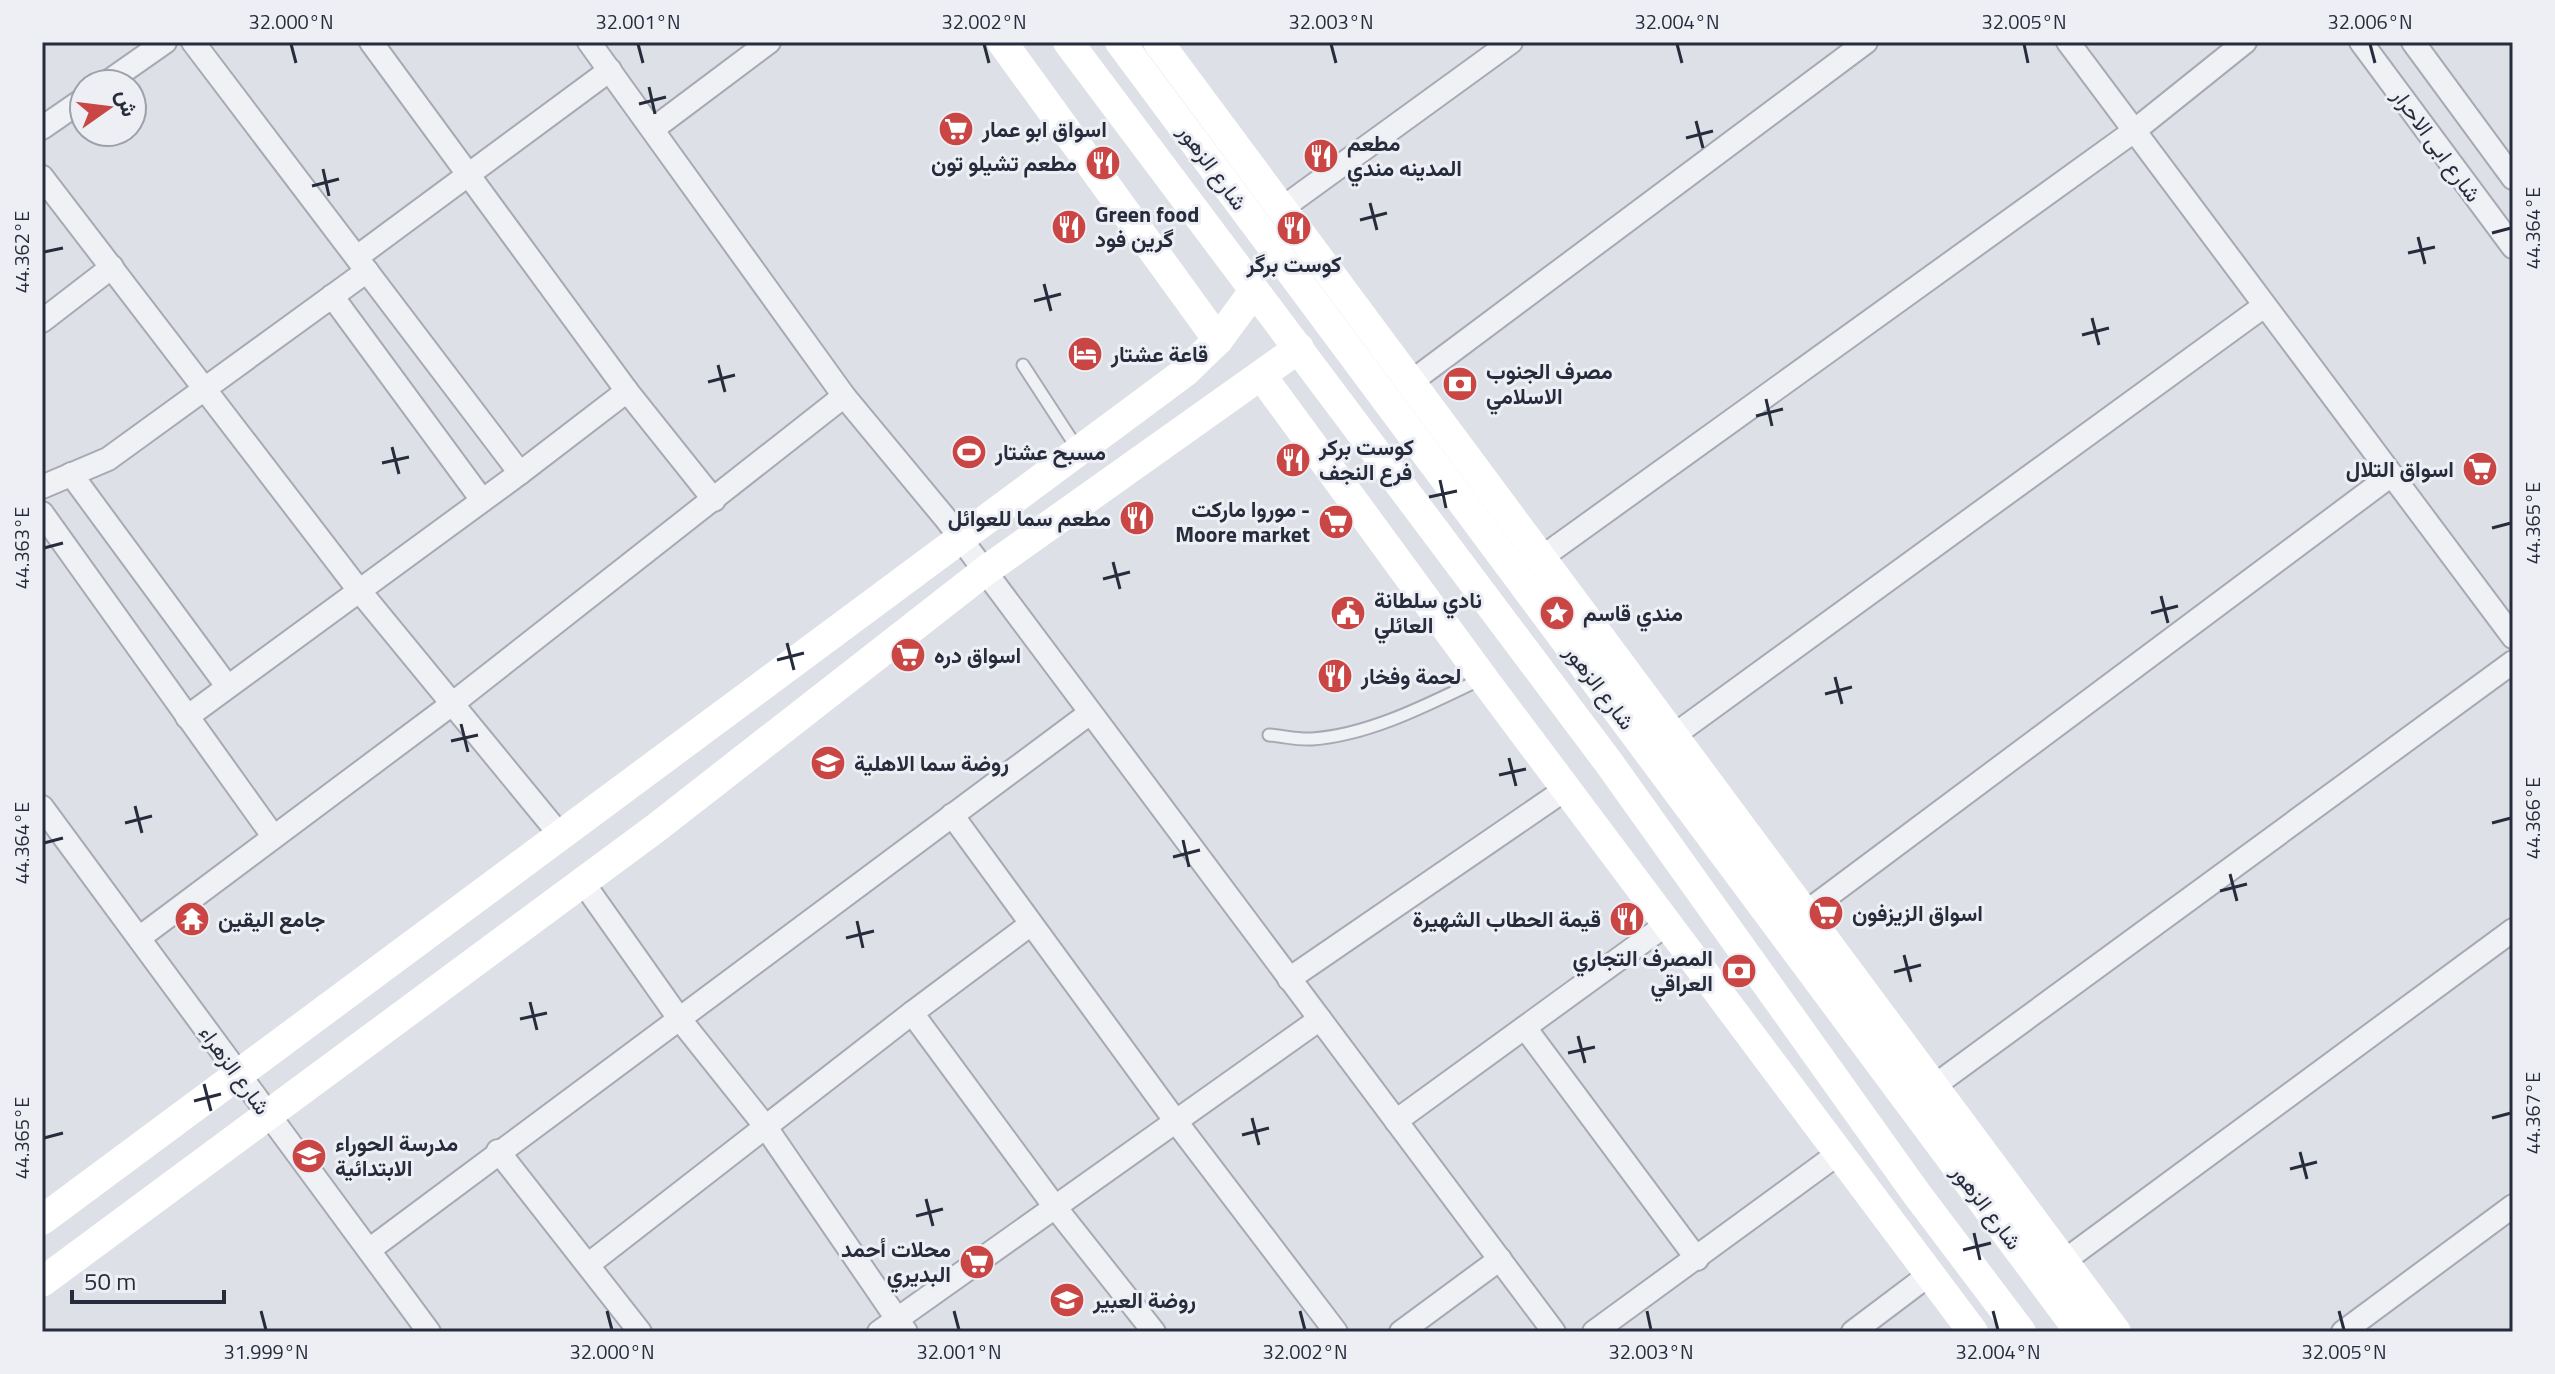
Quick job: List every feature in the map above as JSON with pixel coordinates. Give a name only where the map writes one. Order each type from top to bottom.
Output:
[{"type":"street","points":[[193,42],[520,473]]},
{"type":"street","points":[[371,42],[627,391],[714,500]]},
{"type":"street","points":[[589,42],[844,396],[960,538],[1554,1332]]},
{"type":"street","points":[[653,129],[769,42]]},
{"type":"street","points":[[1002,42],[1218,340]]},
{"type":"street","name":"شارع الزهور","points":[[1068,42],[1629,790],[1905,1178],[2021,1332]]},
{"type":"street","name":"شارع الزهور","points":[[1120,42],[1480,501],[1659,766],[1707,831],[1982,1176],[2080,1332]]},
{"type":"street","points":[[1139,42],[1145,75]]},
{"type":"street","points":[[1158,42],[1411,382],[1480,501],[1541,558],[1934,1086],[1982,1176],[2064,1261],[2116,1332]]},
{"type":"street","points":[[1281,209],[1511,42]]},
{"type":"street","points":[[1411,382],[1866,42]]},
{"type":"street","points":[[2068,42],[2513,637]]},
{"type":"street","points":[[1541,558],[2134,131],[2245,42]]},
{"type":"street","name":"شارع ابی الاحرار","points":[[2361,42],[2513,247]]},
{"type":"street","name":"شارع ابی الاحرار","points":[[2413,42],[2513,178]]},
{"type":"street","points":[[126,68],[160,43]]},
{"type":"street","points":[[42,487],[108,459],[332,296],[362,264],[469,174],[610,70]]},
{"type":"street","points":[[42,128],[68,110]]},
{"type":"street","points":[[42,177],[358,589],[560,835]]},
{"type":"street","points":[[42,321],[112,267]]},
{"type":"street","points":[[42,1220],[1185,372],[1218,340],[1254,291]]},
{"type":"street","points":[[332,296],[482,500]]},
{"type":"street","points":[[1673,736],[2264,306]]},
{"type":"street","points":[[42,1282],[656,828],[985,571],[1299,348]]},
{"type":"street","points":[[1261,375],[1483,678],[1973,1332]]},
{"type":"street","points":[[187,717],[627,391]]},
{"type":"street","points":[[139,938],[452,704],[844,396]]},
{"type":"street","points":[[71,474],[227,686]]},
{"type":"street","points":[[1805,913],[2390,476]]},
{"type":"street","points":[[42,513],[273,836]]},
{"type":"street","points":[[1398,561],[1434,533]]},
{"type":"street","points":[[922,566],[948,600]]},
{"type":"street","points":[[1934,1086],[2513,662]]},
{"type":"street","points":[[369,1250],[678,1017],[856,891],[1090,713]]},
{"type":"street","points":[[1629,790],[1649,784],[1659,766]]},
{"type":"street","points":[[628,786],[656,828]]},
{"type":"street","points":[[1289,979],[1566,789]]},
{"type":"street","name":"شارع الزهراء","points":[[42,807],[429,1332]]},
{"type":"street","points":[[952,815],[1177,1123],[1336,1332]]},
{"type":"street","points":[[1677,857],[1686,837],[1707,831]]},
{"type":"street","points":[[582,881],[678,1017],[765,1126],[894,1327],[1055,1207],[1320,1019]]},
{"type":"street","points":[[589,1264],[1031,924]]},
{"type":"street","points":[[1396,1121],[1667,924]]},
{"type":"street","points":[[2064,1261],[2513,930]]},
{"type":"street","points":[[912,1013],[1055,1207],[1154,1332]]},
{"type":"street","points":[[1526,1029],[1697,1259]]},
{"type":"street","points":[[498,1151],[640,1332]]},
{"type":"street","points":[[1594,1332],[1839,1153]]},
{"type":"street","points":[[1875,1201],[1905,1178]]},
{"type":"street","points":[[2343,1332],[2513,1206]]},
{"type":"street","points":[[1401,1332],[1500,1259]]},
{"type":"street","points":[[1853,1332],[1930,1274]]},
{"type":"lane","points":[[1023,365],[1079,451]]},
{"type":"lane","points":[[1269,735],[1311,739],[1348,733],[1417,709],[1483,678]]},
{"type":"place","name":"اسواق ابو عمار","points":[[956,129]]},
{"type":"place","name":"مطعم المدينه مندي","points":[[1321,156]]},
{"type":"place","name":"مطعم تشيلو تون","points":[[1103,163]]},
{"type":"place","name":"Green food گرين فود","points":[[1069,227]]},
{"type":"place","name":"كوست برگر","points":[[1294,228]]},
{"type":"place","name":"قاعة عشتار","points":[[1085,354]]},
{"type":"place","name":"مصرف الجنوب الاسلامي","points":[[1460,384]]},
{"type":"place","name":"مسبح عشتار","points":[[969,452]]},
{"type":"place","name":"كوست بركر فرع النجف","points":[[1293,460]]},
{"type":"place","name":"اسواق التلال","points":[[2480,469]]},
{"type":"place","name":"مطعم سما للعوائل","points":[[1137,518]]},
{"type":"place","name":"موروا ماركت - Moore market","points":[[1336,522]]},
{"type":"place","name":"نادي سلطانة العائلي","points":[[1348,613]]},
{"type":"place","name":"مندي قاسم","points":[[1557,613]]},
{"type":"place","name":"اسواق دره","points":[[908,655]]},
{"type":"place","name":"لحمة وفخار","points":[[1335,676]]},
{"type":"place","name":"روضة سما الاهلية","points":[[828,763]]},
{"type":"place","name":"اسواق الزيزفون","points":[[1826,913]]},
{"type":"place","name":"جامع اليقين","points":[[192,919]]},
{"type":"place","name":"قيمة الحطاب الشهيرة","points":[[1627,919]]},
{"type":"place","name":"المصرف التجاري العراقي","points":[[1739,971]]},
{"type":"place","name":"مدرسة الحوراء الابتدائية","points":[[309,1156]]},
{"type":"place","name":"محلات أحمد البديري","points":[[977,1262]]},
{"type":"place","name":"روضة العبير","points":[[1067,1300]]}]
